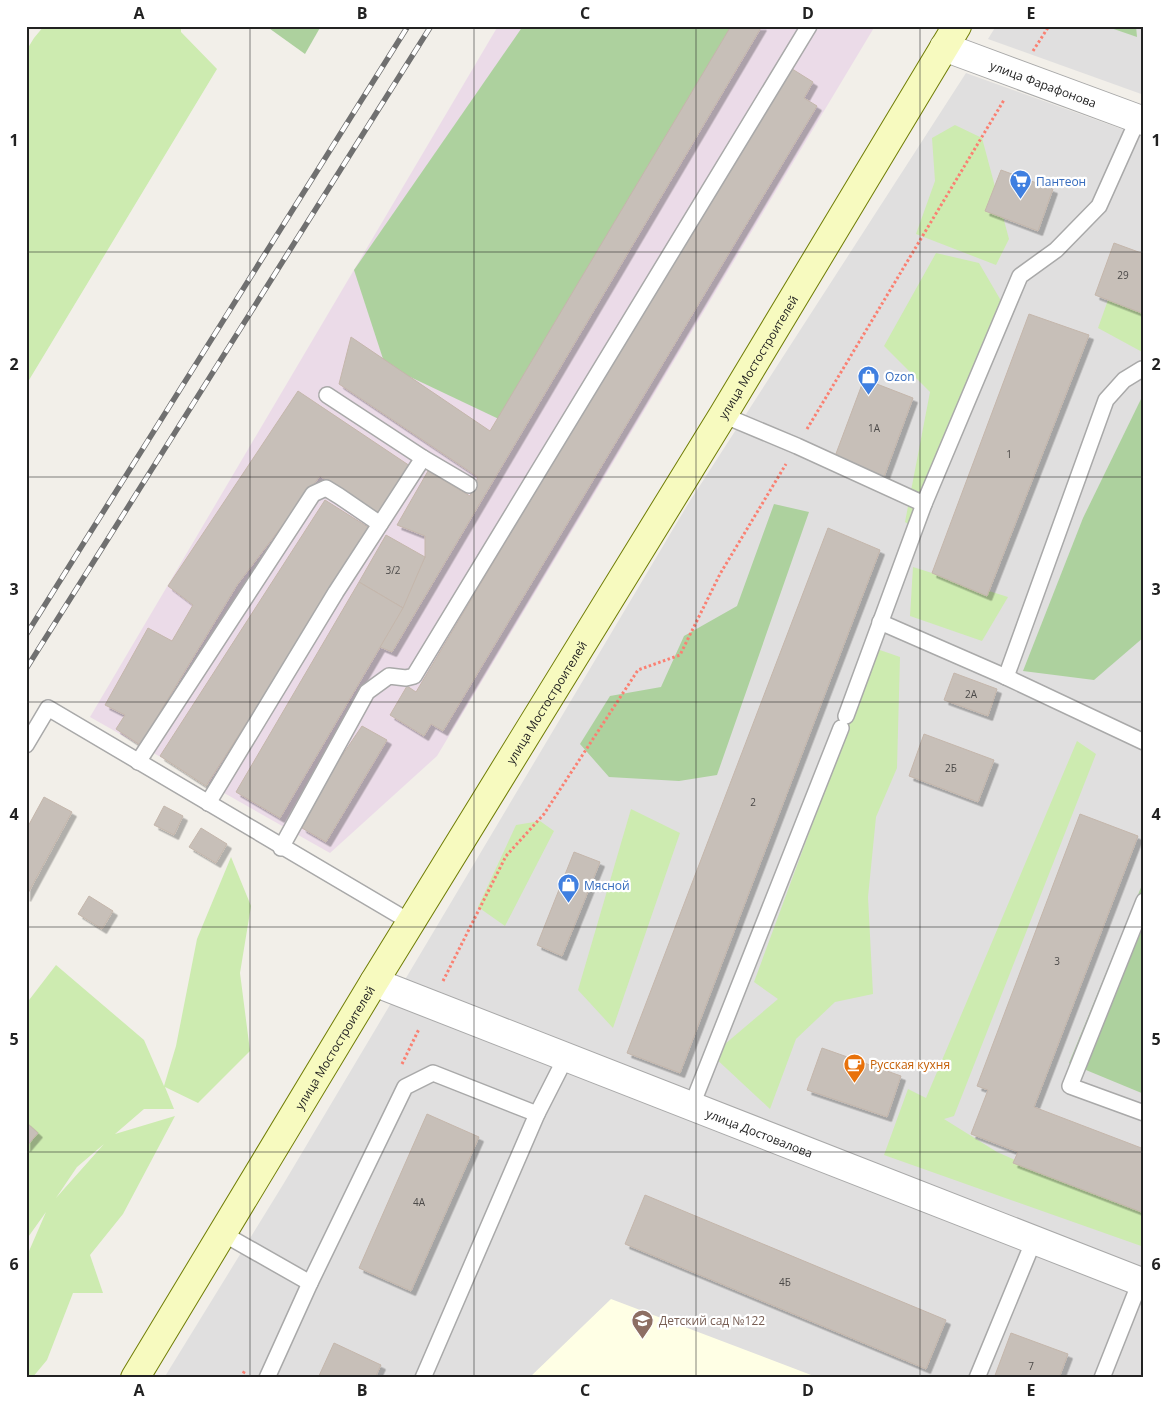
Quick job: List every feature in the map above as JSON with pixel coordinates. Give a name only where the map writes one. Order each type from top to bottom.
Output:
[{"type":"main road","name":"улица Мостостроителей","points":[[134,1378],[374,982],[412,924],[723,414],[950,37]]},
{"type":"street","name":"улица Фарафонова","points":[[950,37],[1020,74],[1141,120]]},
{"type":"street","name":"улица Достовалова","points":[[374,982],[1142,1282]]},
{"type":"lane","points":[[281,848],[367,692],[389,676],[406,678],[414,676],[809,26]]},
{"type":"lane","points":[[692,1105],[844,722],[924,504],[1020,276],[1056,250],[1099,206],[1141,120]]},
{"type":"lane","points":[[1006,677],[1106,400],[1124,380],[1144,369]]},
{"type":"lane","points":[[327,394],[423,458],[469,485]]},
{"type":"lane","points":[[723,414],[924,504]]},
{"type":"lane","points":[[208,803],[336,592],[423,458]]},
{"type":"lane","points":[[138,762],[313,494],[326,488],[380,524]]},
{"type":"lane","points":[[880,622],[1006,677],[1144,742]]},
{"type":"lane","points":[[26,745],[48,708],[412,924]]},
{"type":"lane","points":[[1144,902],[1070,1086],[1144,1113]]},
{"type":"lane","points":[[423,1378],[537,1114],[566,1057]]},
{"type":"lane","points":[[267,1378],[310,1283],[404,1087],[433,1073],[537,1114]]},
{"type":"lane","points":[[222,1233],[310,1283]]},
{"type":"lane","points":[[977,1378],[1034,1240]]},
{"type":"lane","points":[[1102,1378],[1142,1282]]},
{"type":"path","points":[[398,1071],[506,856],[544,814],[638,670],[680,655],[720,574],[1049,26]]},
{"type":"path","points":[[241,1378],[246,1369]]},
{"type":"shaded area","points":[[498,26],[875,26],[437,756],[330,853],[90,717]]},
{"type":"shaded area","points":[[996,26],[1144,26],[1144,95],[988,39]]},
{"type":"shaded area","points":[[966,73],[1144,137],[1144,1378],[164,1378],[284,1183],[688,504]]},
{"type":"shaded area","name":"Детский сад №122","points":[[611,1299],[819,1378],[529,1378]]},
{"type":"green space","points":[[44,26],[181,26],[181,32],[217,69],[26,385],[26,51]]},
{"type":"green space","points":[[266,26],[321,26],[305,54]]},
{"type":"green space","points":[[523,26],[755,26],[503,421],[385,365],[354,270]]},
{"type":"green space","points":[[1105,26],[1136,26],[1137,37]]},
{"type":"green space","points":[[955,125],[982,138],[1009,239],[996,265],[916,234],[935,181],[932,138]]},
{"type":"green space","points":[[936,253],[979,263],[1007,311],[922,533],[905,522],[930,392],[884,346]]},
{"type":"green space","points":[[1108,300],[1144,314],[1144,353],[1098,328]]},
{"type":"green space","points":[[1141,399],[1144,399],[1144,637],[1094,680],[1023,671],[1083,518]]},
{"type":"green space","points":[[774,504],[809,512],[717,775],[679,781],[609,777],[580,744],[610,696],[661,687],[684,636],[737,606]]},
{"type":"green space","points":[[913,567],[1008,597],[982,641],[910,616]]},
{"type":"green space","points":[[877,649],[900,657],[897,768],[876,817],[868,897],[873,994],[835,1002],[796,1039],[770,1109],[712,1055],[778,999],[754,982]]},
{"type":"green space","points":[[1077,741],[1096,754],[954,1116],[944,1119],[997,1152],[1071,1185],[1144,1212],[1144,1247],[884,1155],[908,1089],[926,1098]]},
{"type":"green space","points":[[631,809],[680,833],[613,1028],[578,990]]},
{"type":"green space","points":[[540,821],[554,831],[505,926],[478,907],[516,825]]},
{"type":"green space","points":[[231,857],[251,906],[240,973],[250,1051],[198,1103],[165,1087],[174,1109],[144,1109],[115,1134],[175,1116],[123,1214],[90,1255],[103,1293],[73,1293],[47,1360],[32,1378],[26,1378],[26,1258],[46,1212],[26,1240],[26,1004],[56,965],[144,1040],[164,1086],[176,1046],[197,939]],"holes":[[[104,1144],[56,1198],[77,1167]]]},
{"type":"green space","points":[[1144,880],[1144,1094],[1069,1063]]},
{"type":"building","points":[[731,26],[762,26],[392,652],[380,647],[425,557],[425,536],[397,525],[428,471],[470,496],[478,477],[339,384],[351,337],[490,431]]},
{"type":"building","points":[[789,67],[813,82],[804,98],[817,106],[443,731],[431,724],[424,736],[390,715],[407,686],[416,692]]},
{"type":"building","points":[[1001,170],[1053,189],[1038,231],[985,211]]},
{"type":"building","points":[[1114,243],[1144,254],[1144,314],[1095,295]]},
{"type":"building","points":[[1029,314],[1089,335],[987,596],[932,573]]},
{"type":"building","points":[[864,379],[913,398],[884,477],[834,459]]},
{"type":"building","points":[[298,391],[413,468],[381,516],[320,476],[237,585],[140,745],[116,729],[125,715],[105,705],[148,628],[172,641],[193,605],[168,586]]},
{"type":"building","points":[[325,500],[371,529],[206,786],[160,756]]},
{"type":"building","points":[[828,528],[880,550],[680,1073],[627,1053]]},
{"type":"building","points":[[386,535],[425,557],[403,608],[359,582]]},
{"type":"building","points":[[359,582],[403,608],[280,818],[236,792]]},
{"type":"building","points":[[954,673],[997,689],[988,716],[944,700]]},
{"type":"building","points":[[362,726],[387,740],[326,842],[302,828],[302,815]]},
{"type":"building","points":[[924,734],[994,760],[978,802],[909,776]]},
{"type":"building","points":[[44,797],[72,812],[26,897],[26,830]]},
{"type":"building","points":[[164,806],[183,816],[174,835],[154,825]]},
{"type":"building","points":[[1080,814],[1138,836],[1034,1107],[1144,1149],[1144,1213],[1013,1163],[1018,1152],[971,1134],[988,1090],[977,1086]]},
{"type":"building","points":[[201,828],[227,844],[216,863],[189,847]]},
{"type":"building","name":"Мясной","points":[[574,852],[600,862],[562,956],[537,945]]},
{"type":"building","points":[[89,896],[113,911],[102,929],[78,914]]},
{"type":"building","name":"Русская кухня","points":[[822,1048],[901,1076],[887,1117],[807,1090]]},
{"type":"building","points":[[427,1114],[479,1137],[411,1291],[359,1268]]},
{"type":"building","points":[[26,1122],[38,1133],[26,1147]]},
{"type":"building","points":[[645,1195],[946,1320],[926,1369],[625,1244]]},
{"type":"building","points":[[1011,1333],[1068,1354],[1059,1378],[994,1378]]},
{"type":"building","points":[[334,1343],[381,1365],[375,1378],[318,1378]]},
{"type":"railway","points":[[26,635],[408,26]]},
{"type":"railway","points":[[26,669],[431,26]]},
{"type":"place","name":"Пантеон","points":[[1020,200]]},
{"type":"place","name":"Ozon","points":[[869,395]]},
{"type":"place","name":"Мясной","points":[[568,904]]},
{"type":"place","name":"Русская кухня","points":[[854,1083]]},
{"type":"place","name":"Детский сад №122","points":[[643,1339]]}]
